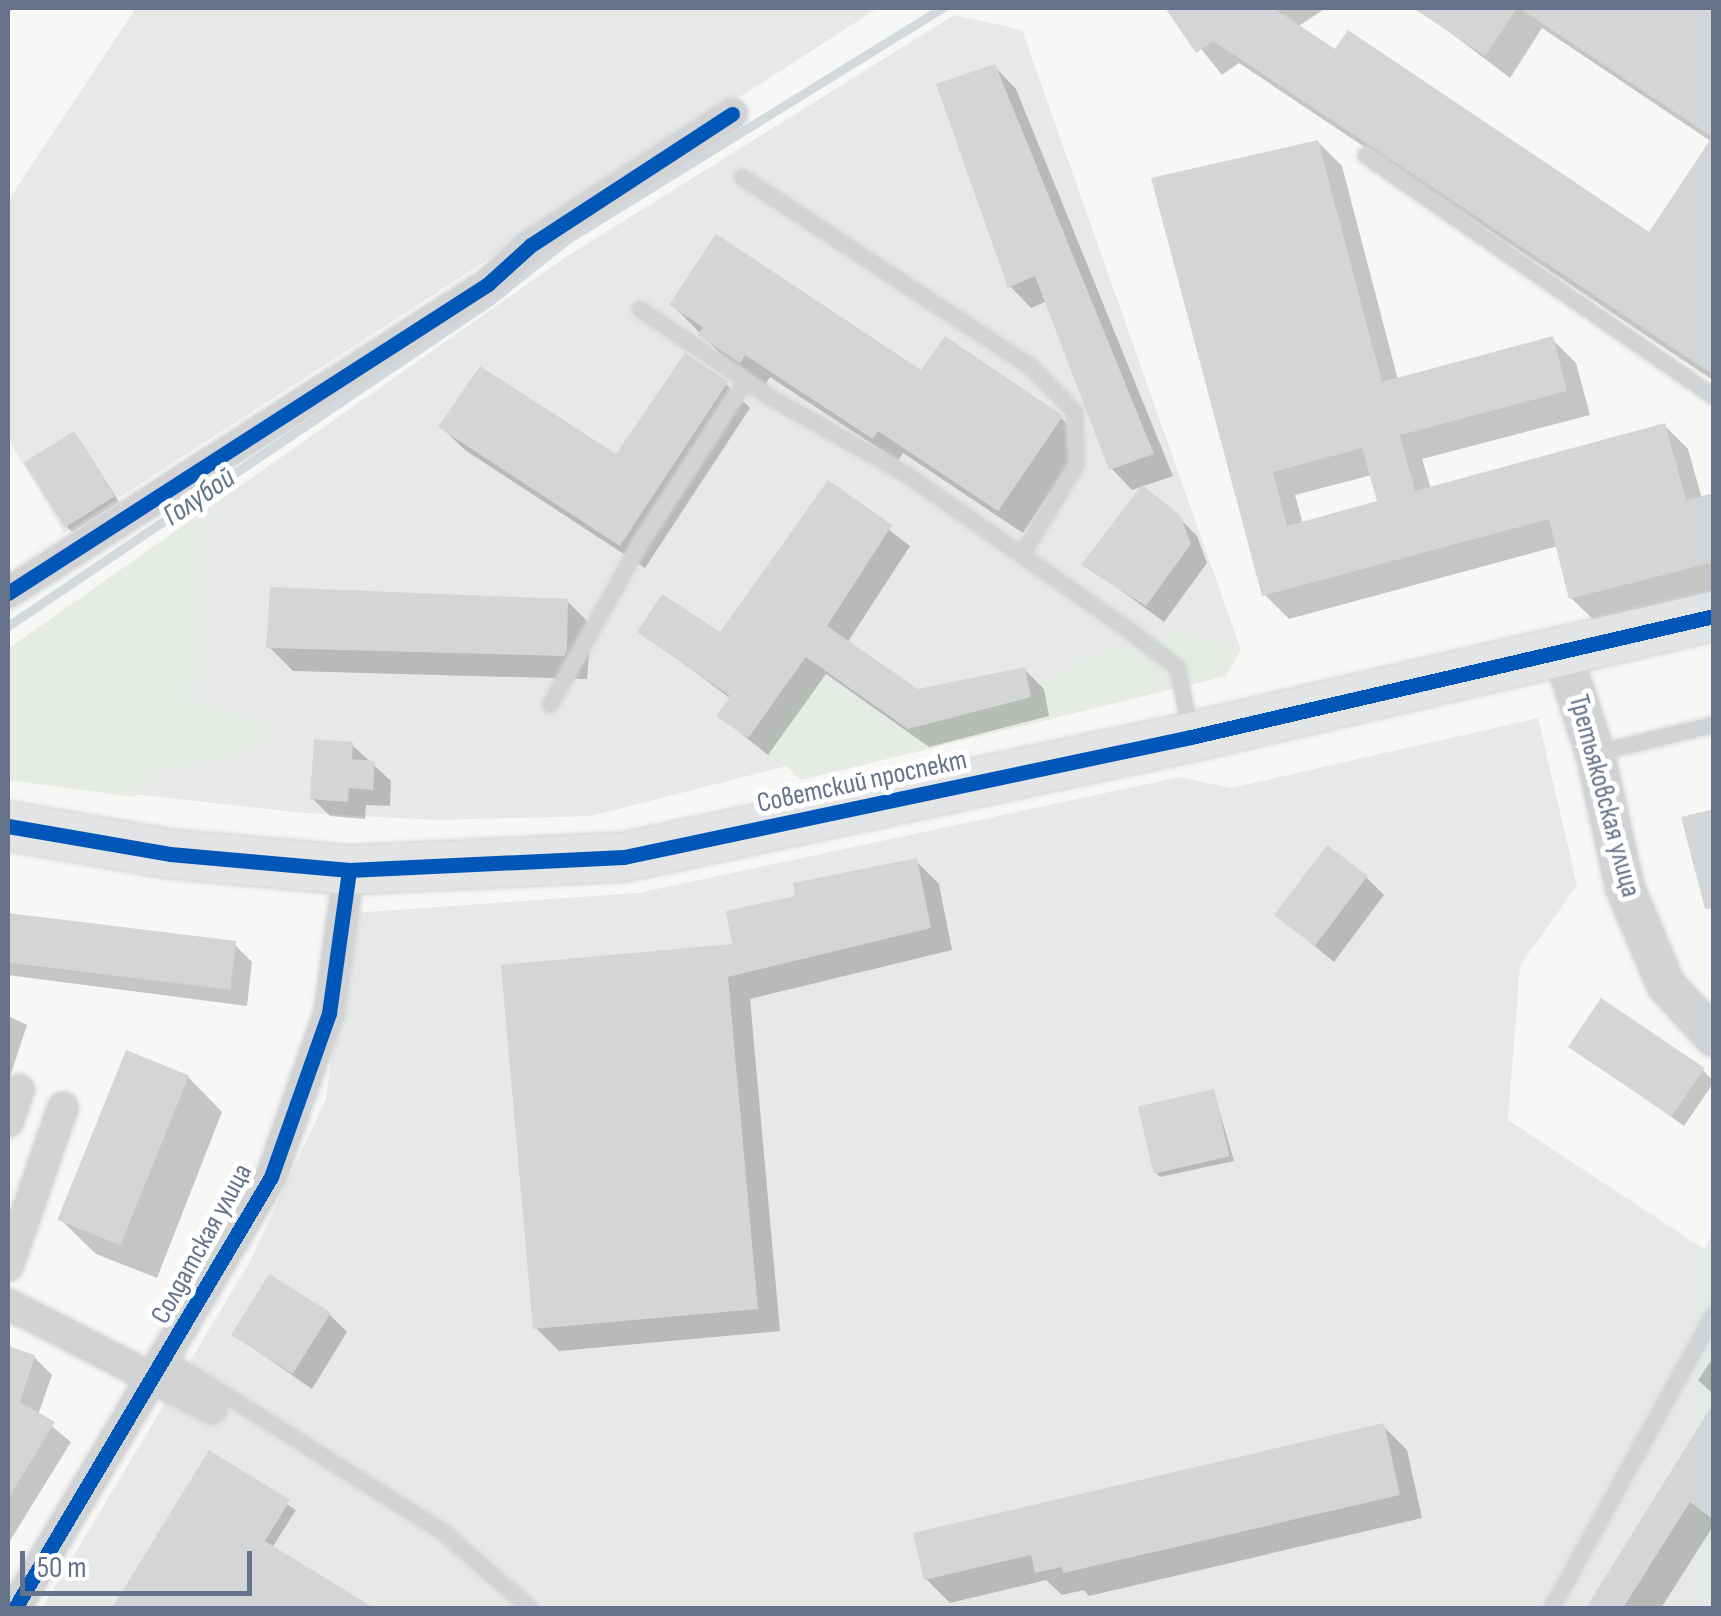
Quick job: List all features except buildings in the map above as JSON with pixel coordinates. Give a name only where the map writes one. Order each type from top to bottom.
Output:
[{"type":"main road","name":"Советский проспект","points":[[8,826],[170,854],[349,870],[624,856],[1191,737],[1714,616]]},
{"type":"street","points":[[8,593],[488,284],[532,246],[732,114]]},
{"type":"street","name":"Третьяковская улица","points":[[1562,652],[1595,753],[1625,888],[1666,985],[1714,1037]]},
{"type":"street","name":"Солдатская улица","points":[[15,1608],[271,1177],[329,1013],[349,870]]},
{"type":"street","points":[[8,1122],[19,1090]]},
{"type":"street","points":[[8,1266],[63,1107]]},
{"type":"street","points":[[8,1304],[160,1369],[212,1409]]},
{"type":"lane","points":[[1365,155],[1516,266],[1714,397]]},
{"type":"lane","points":[[742,177],[1031,367],[1074,412],[1076,464],[1021,554]]},
{"type":"lane","points":[[640,309],[745,380],[906,474],[1176,667],[1191,737]]},
{"type":"lane","points":[[550,704],[639,544],[745,380]]},
{"type":"lane","points":[[1595,753],[1714,724]]},
{"type":"lane","points":[[1550,1608],[1714,1312]]},
{"type":"lane","points":[[160,1369],[442,1531],[530,1608]]},
{"type":"shaded area","points":[[136,8],[878,8],[64,533],[8,439],[8,201]]},
{"type":"shaded area","points":[[954,15],[1022,30],[1241,650],[591,816],[437,820],[304,813],[8,780],[8,649],[566,257]]},
{"type":"shaded area","points":[[214,504],[197,703],[271,723],[270,744],[221,761],[170,766],[135,797],[8,780],[8,649]]},
{"type":"shaded area","points":[[1184,631],[1241,650],[1226,676],[801,780],[768,749],[806,684],[843,683],[908,729],[1031,697],[1082,659]]},
{"type":"shaded area","points":[[1538,718],[1577,885],[1520,966],[1508,1120],[1704,1249],[1713,1234],[1713,1608],[42,1608],[249,1263],[326,1099],[352,913],[638,893],[1180,777],[1231,788]]},
{"type":"waterway","name":"Голубой","points":[[8,626],[490,301],[568,239],[942,8]]},
{"type":"cycle path","points":[[8,593],[488,284],[531,245],[732,114]]},
{"type":"cycle path","points":[[8,826],[170,854],[349,870],[624,857],[1191,737],[1714,616]]},
{"type":"cycle path","points":[[15,1608],[271,1177],[329,1013],[349,870]]}]
